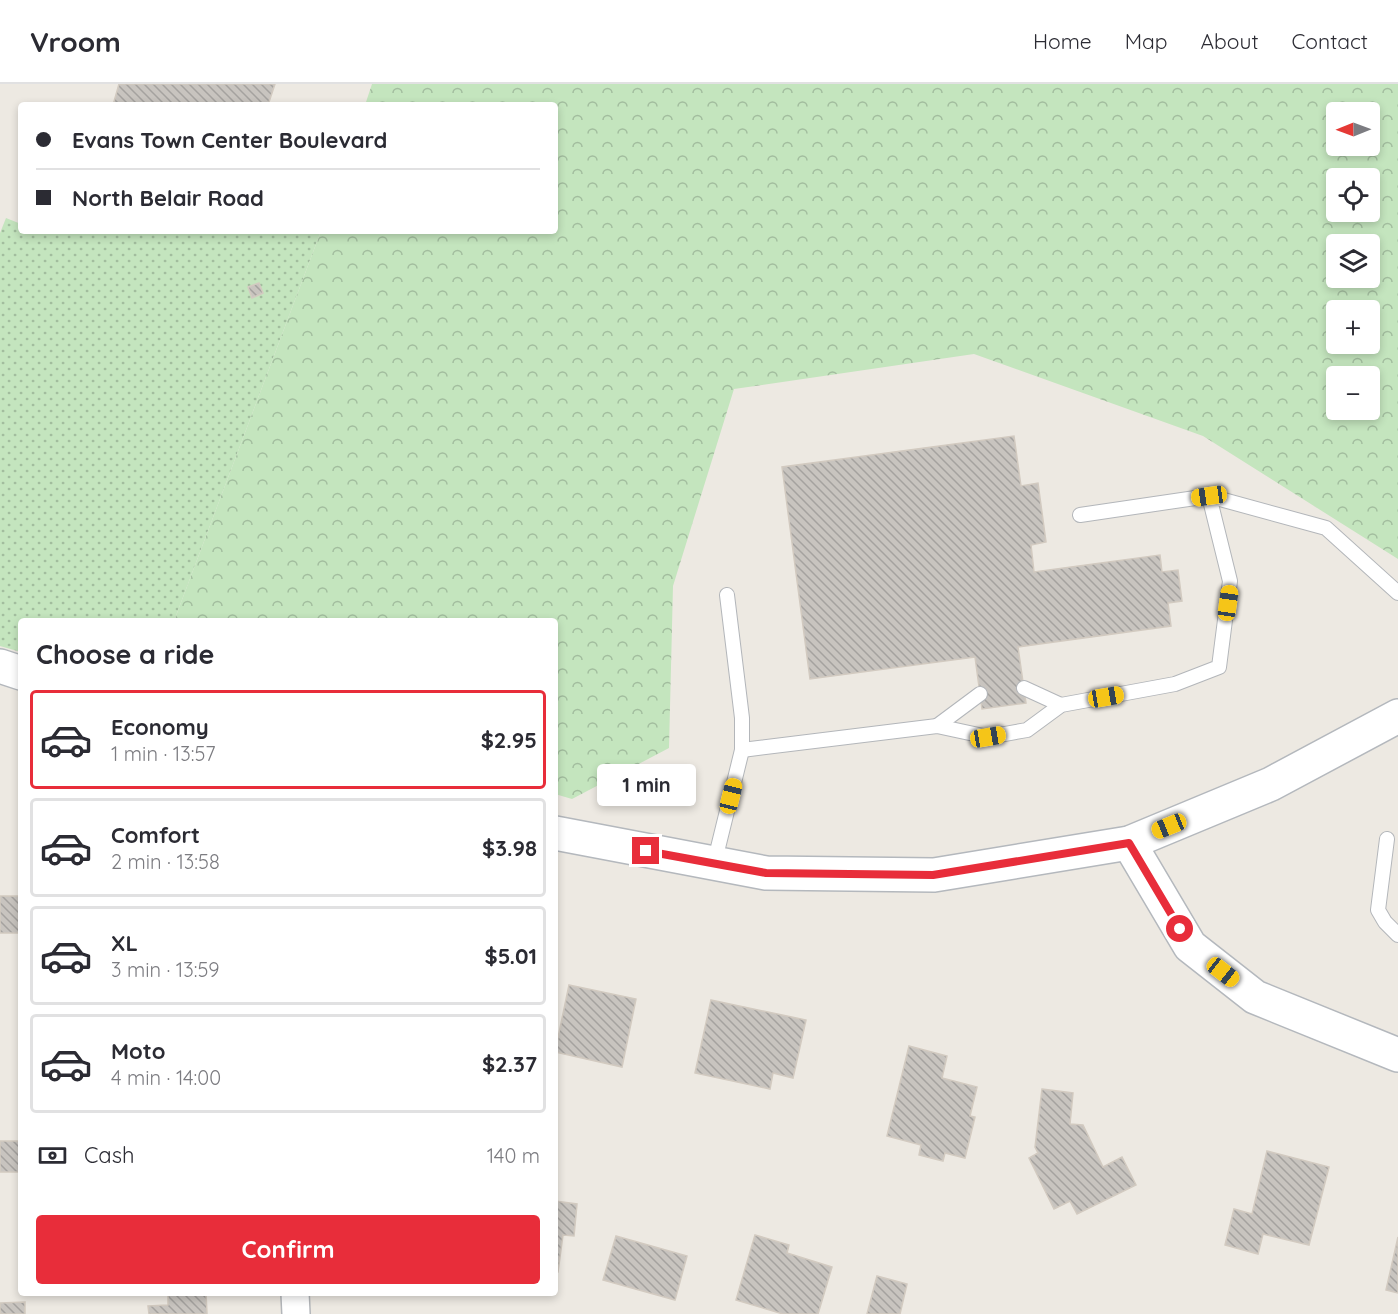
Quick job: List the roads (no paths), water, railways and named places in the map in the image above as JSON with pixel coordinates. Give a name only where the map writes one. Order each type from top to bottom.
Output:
[{"type":"street","points":[[0,666],[18,672]]},
{"type":"street","points":[[558,834],[766,873],[933,875],[1129,843],[1271,784],[1398,716]]},
{"type":"street","points":[[1129,843],[1190,946],[1255,997],[1398,1055]]},
{"type":"street","points":[[295,1296],[296,1314]]},
{"type":"lane","points":[[742,750],[937,726],[988,737],[1027,730],[1061,705],[1174,684],[1219,667],[1230,581],[1209,496]]},
{"type":"lane","points":[[1080,515],[1209,496],[1326,528],[1398,593]]},
{"type":"lane","points":[[714,864],[742,750],[742,717],[727,596]]},
{"type":"lane","points":[[1024,688],[1061,705]]},
{"type":"lane","points":[[937,726],[980,694]]},
{"type":"lane","points":[[1387,839],[1378,910],[1385,922],[1398,935]]}]
